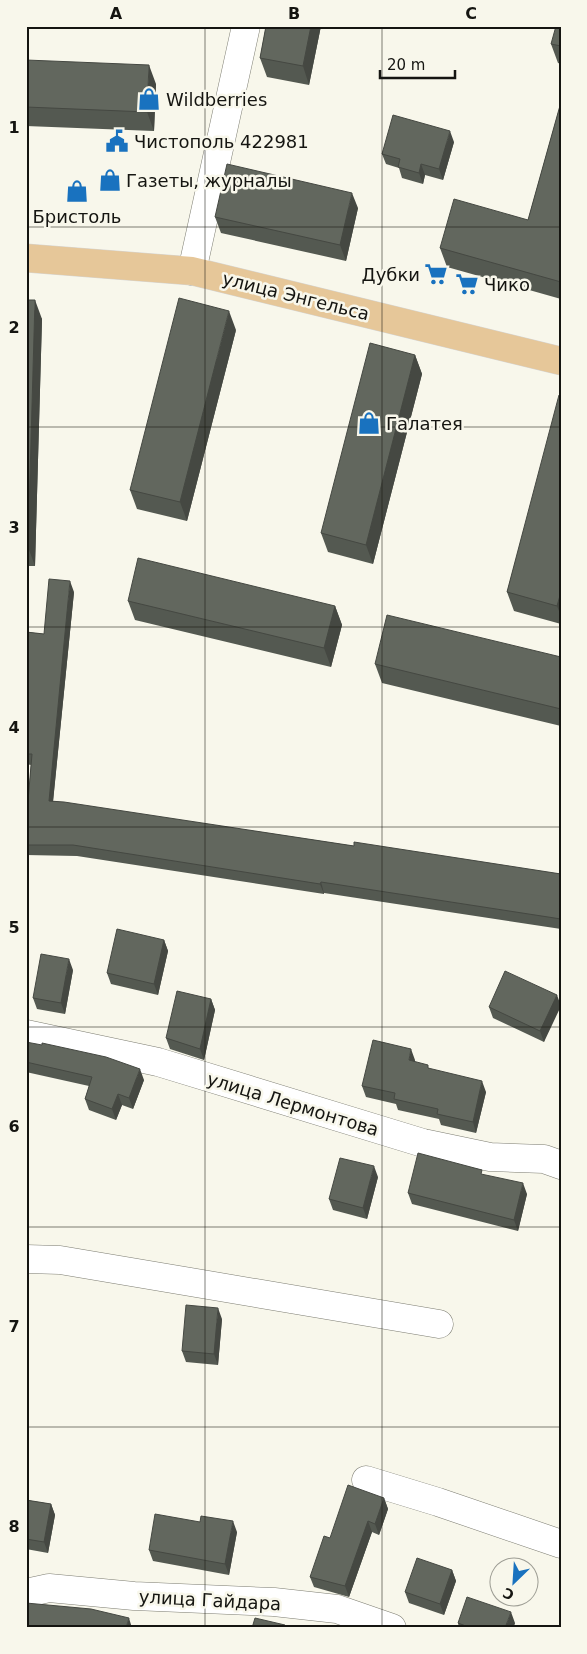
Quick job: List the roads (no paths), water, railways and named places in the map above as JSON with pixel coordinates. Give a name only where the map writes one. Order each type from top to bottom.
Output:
[{"type":"main road","name":"улица Энгельса","points":[[26,258],[192,271],[561,361]]},
{"type":"street","points":[[192,271],[246,26]]},
{"type":"street","name":"улица Лермонтова","points":[[26,1034],[158,1062],[423,1143],[490,1157],[544,1159],[561,1165]]},
{"type":"street","points":[[26,1259],[60,1260],[439,1324]]},
{"type":"street","points":[[366,1480],[438,1502],[561,1544]]},
{"type":"street","name":"улица Гайдара","points":[[26,1593],[49,1588],[134,1596],[274,1602],[337,1609],[392,1628]]},
{"type":"place","name":"Wildberries","points":[[149,99]]},
{"type":"place","name":"Чистополь 422981","points":[[117,141]]},
{"type":"place","name":"Газеты, журналы","points":[[110,180]]},
{"type":"place","name":"Бристоль","points":[[77,191]]},
{"type":"place","name":"Дубки","points":[[436,274]]},
{"type":"place","name":"Чико","points":[[467,284]]},
{"type":"place","name":"Галатея","points":[[369,423]]}]
